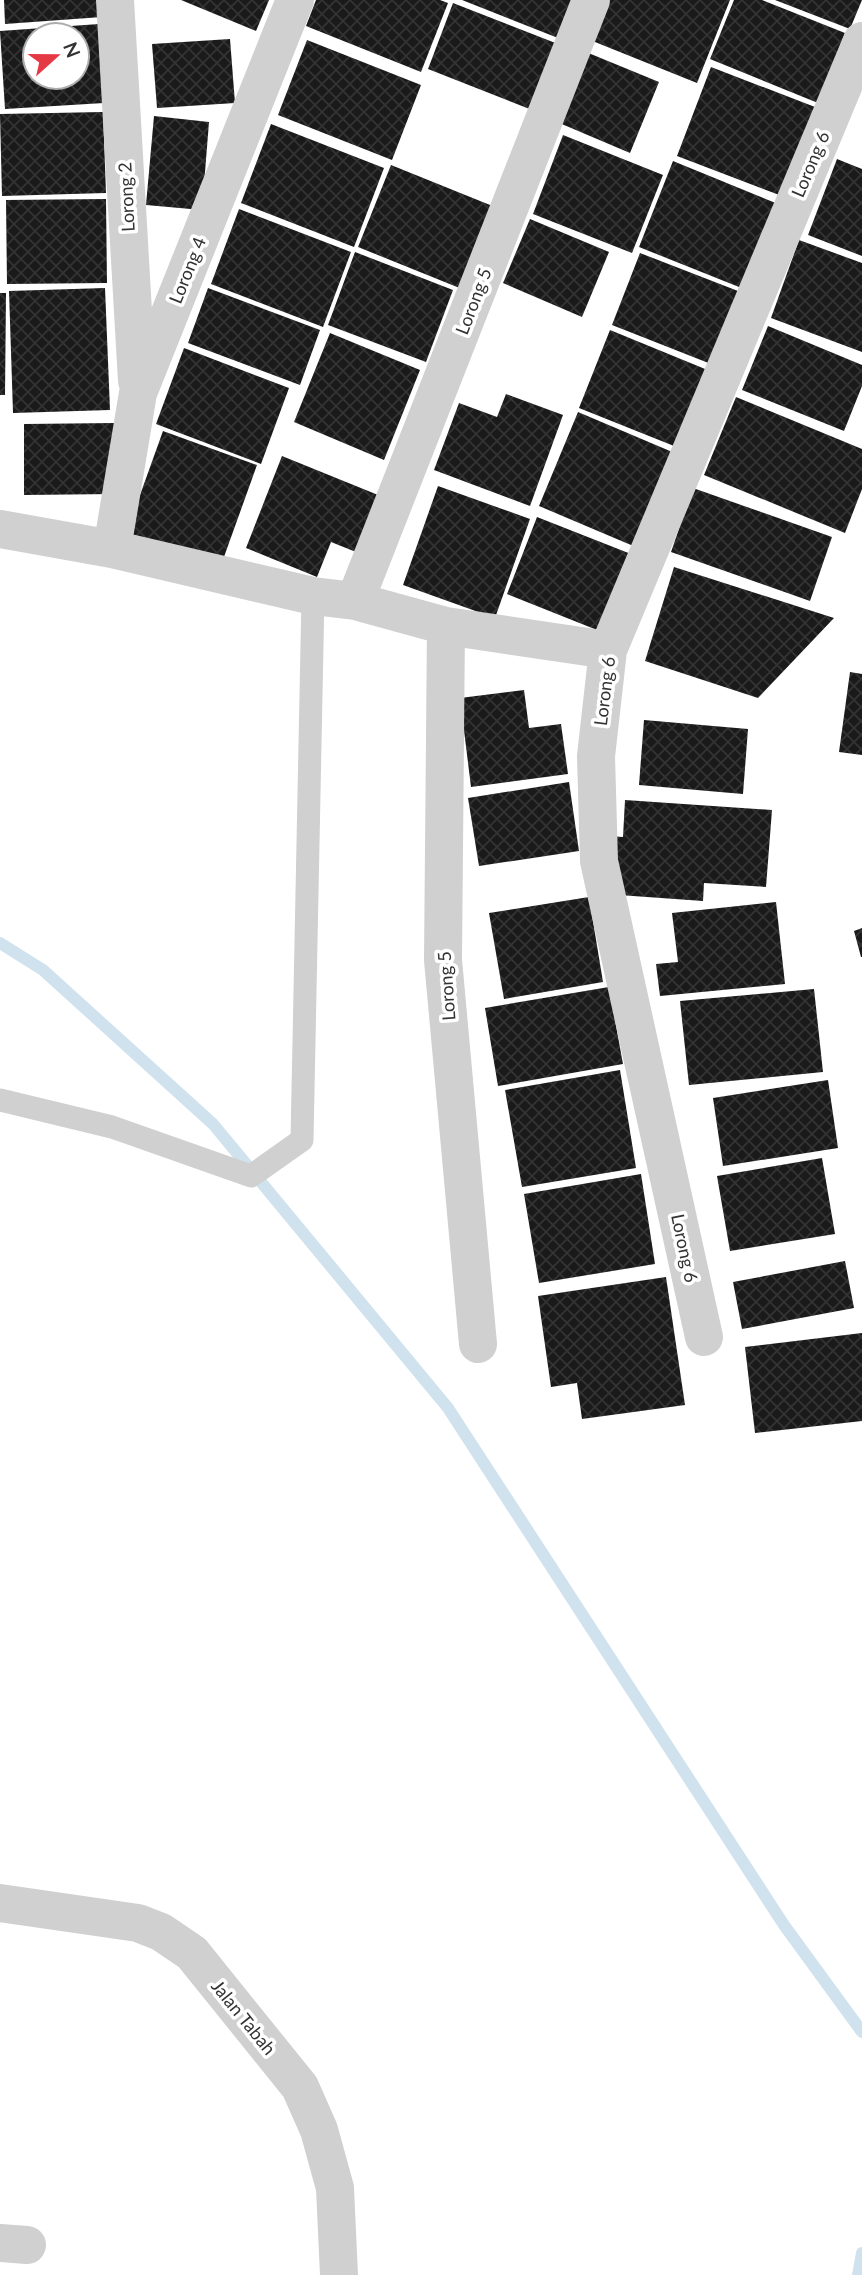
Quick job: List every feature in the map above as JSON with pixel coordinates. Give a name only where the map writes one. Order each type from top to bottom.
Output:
[{"type":"street","name":"Lorong 2","points":[[114,0],[138,393]]},
{"type":"street","name":"Lorong 4","points":[[112,549],[138,393],[295,0]]},
{"type":"street","name":"Lorong 5","points":[[355,601],[591,0]]},
{"type":"street","name":"Lorong 6","points":[[704,1337],[599,861],[596,756],[608,650],[862,41]]},
{"type":"street","points":[[0,529],[112,549],[313,596],[355,601],[446,626],[608,650]]},
{"type":"street","name":"Lorong 5","points":[[446,626],[443,960],[478,1344]]},
{"type":"street","name":"Jalan Tabah","points":[[0,1903],[138,1923],[161,1932],[192,1953],[300,2087],[319,2130],[335,2188],[339,2275]]},
{"type":"lane","points":[[0,1100],[112,1127],[251,1176],[302,1140],[313,596]]},
{"type":"building","points":[[4,0],[100,0],[102,17],[5,24]]},
{"type":"building","points":[[181,0],[269,0],[256,31]]},
{"type":"building","points":[[316,0],[440,0],[448,3],[421,72],[306,26]]},
{"type":"building","points":[[462,0],[573,0],[558,38]]},
{"type":"building","points":[[606,0],[730,0],[697,83],[590,40]]},
{"type":"building","points":[[734,0],[762,0],[845,33],[818,103],[710,59]]},
{"type":"building","points":[[775,0],[862,0],[850,29]]},
{"type":"building","points":[[453,3],[558,44],[532,110],[428,69]]},
{"type":"building","points":[[99,24],[104,103],[5,109],[0,31],[21,30],[21,91],[91,91],[91,25]]},
{"type":"building","points":[[230,39],[235,103],[157,108],[152,44]]},
{"type":"building","points":[[307,40],[421,85],[392,160],[278,115]]},
{"type":"building","points":[[586,52],[659,82],[630,153],[557,122]]},
{"type":"building","points":[[711,67],[815,107],[782,196],[677,156]]},
{"type":"building","points":[[103,112],[106,193],[2,196],[0,114]]},
{"type":"building","points":[[154,116],[209,122],[202,210],[146,205]]},
{"type":"building","points":[[271,124],[384,168],[354,247],[241,203]]},
{"type":"building","points":[[563,135],[663,175],[632,253],[533,214]]},
{"type":"building","points":[[837,159],[862,169],[862,256],[808,235]]},
{"type":"building","points":[[673,161],[778,204],[744,289],[639,247]]},
{"type":"building","points":[[391,165],[495,207],[462,289],[358,247]]},
{"type":"building","points":[[106,199],[107,283],[7,284],[6,200]]},
{"type":"building","points":[[239,209],[351,252],[323,327],[211,284]]},
{"type":"building","points":[[530,219],[609,252],[582,317],[503,283]]},
{"type":"building","points":[[799,240],[862,263],[862,352],[771,318]]},
{"type":"building","points":[[355,252],[453,290],[426,362],[328,325]]},
{"type":"building","points":[[640,253],[738,291],[711,364],[612,325]]},
{"type":"building","points":[[105,288],[110,410],[13,413],[9,291]]},
{"type":"building","points":[[208,288],[320,330],[300,385],[188,343]]},
{"type":"building","points":[[0,293],[6,293],[5,395],[0,395]]},
{"type":"building","points":[[768,326],[862,365],[862,386],[844,431],[742,390]]},
{"type":"building","points":[[610,330],[710,371],[679,448],[579,408]]},
{"type":"building","points":[[330,333],[420,370],[384,460],[294,422]]},
{"type":"building","points":[[184,348],[289,388],[261,464],[156,424]]},
{"type":"building","points":[[506,394],[563,415],[530,506],[434,470],[459,403],[497,417]]},
{"type":"building","points":[[736,397],[862,449],[862,489],[845,533],[704,475]]},
{"type":"building","points":[[578,412],[677,454],[638,548],[539,506]]},
{"type":"building","points":[[115,423],[115,494],[24,495],[24,424]]},
{"type":"building","points":[[163,431],[257,465],[220,568],[126,534]]},
{"type":"building","points":[[282,456],[388,499],[366,556],[331,542],[317,577],[246,548]]},
{"type":"building","points":[[438,486],[530,519],[495,618],[403,585]]},
{"type":"building","points":[[693,488],[832,537],[810,601],[671,552]]},
{"type":"building","points":[[537,517],[631,554],[602,632],[507,594]]},
{"type":"building","points":[[674,567],[834,618],[758,698],[645,661]]},
{"type":"building","points":[[850,672],[862,674],[862,755],[839,752]]},
{"type":"building","points":[[524,690],[529,728],[561,724],[568,774],[471,787],[460,698]]},
{"type":"building","points":[[644,720],[748,729],[743,794],[639,785]]},
{"type":"building","points":[[569,782],[579,851],[479,866],[468,798]]},
{"type":"building","points":[[625,800],[772,810],[766,887],[704,883],[703,901],[619,895],[609,836],[623,837]]},
{"type":"building","points":[[589,897],[603,982],[504,999],[489,913]]},
{"type":"building","points":[[776,902],[785,984],[660,996],[656,964],[678,962],[672,913]]},
{"type":"building","points":[[862,928],[862,957],[861,957],[854,931]]},
{"type":"building","points":[[609,987],[623,1064],[498,1086],[485,1008]]},
{"type":"building","points":[[814,989],[823,1072],[689,1085],[680,1001]]},
{"type":"building","points":[[620,1070],[636,1168],[522,1187],[505,1090]]},
{"type":"building","points":[[828,1080],[838,1148],[723,1166],[713,1098]]},
{"type":"building","points":[[822,1158],[835,1234],[730,1251],[717,1176]]},
{"type":"building","points":[[641,1174],[655,1264],[539,1283],[524,1194]]},
{"type":"building","points":[[845,1261],[854,1308],[742,1329],[733,1282]]},
{"type":"building","points":[[666,1277],[685,1405],[582,1419],[577,1383],[551,1387],[538,1296]]},
{"type":"building","points":[[862,1333],[862,1421],[755,1433],[745,1347]]},
{"type":"waterway","points":[[0,943],[43,970],[213,1124],[448,1408],[784,1925],[862,2032]]},
{"type":"waterway","points":[[858,2275],[862,2253]]}]
